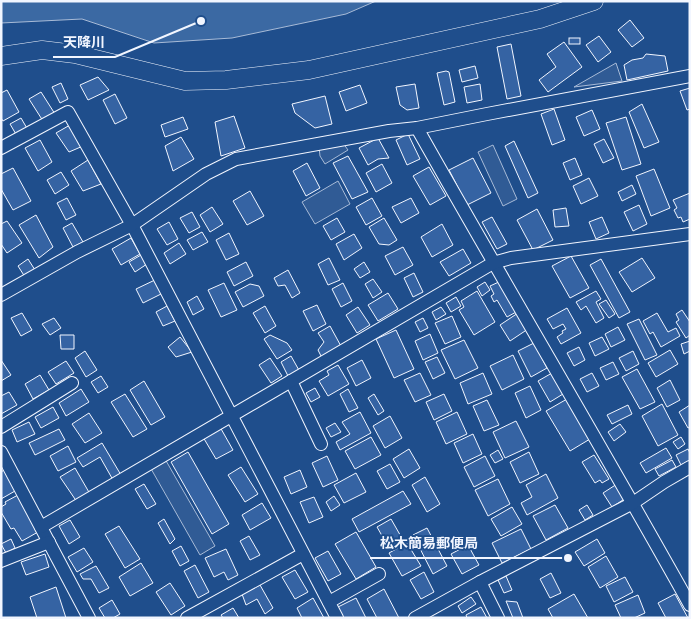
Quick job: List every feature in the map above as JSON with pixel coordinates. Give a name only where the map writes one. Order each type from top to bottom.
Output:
[{"type":"street","points":[[1,56],[42,50],[75,54],[185,81],[226,80],[310,70],[540,19],[594,1]]},
{"type":"street","points":[[1,295],[77,252],[132,225],[206,174],[236,159],[389,131],[417,128],[690,76]]},
{"type":"street","points":[[1,148],[68,112],[132,225],[337,618]]},
{"type":"street","points":[[417,128],[690,605]]},
{"type":"street","points":[[41,527],[493,263],[511,258],[690,234]]},
{"type":"street","points":[[291,381],[321,444]]},
{"type":"street","points":[[1,427],[72,383]]},
{"type":"street","points":[[1,452],[89,618]]},
{"type":"street","points":[[414,618],[633,503],[690,467]]},
{"type":"street","points":[[1,561],[49,542]]},
{"type":"street","points":[[187,618],[303,554]]},
{"type":"street","points":[[329,602],[379,574]]},
{"type":"street","points":[[480,582],[498,618]]},
{"type":"shaded area","points":[[1,1],[376,1],[346,14],[232,38],[154,43],[82,19],[1,23]]},
{"type":"shaded area","points":[[616,63],[622,81],[574,87]]},
{"type":"shaded area","points":[[343,143],[348,150],[325,164],[320,156],[319,147]]},
{"type":"shaded area","points":[[493,145],[517,199],[503,206],[478,152]]},
{"type":"shaded area","points":[[338,181],[350,204],[315,224],[302,202]]},
{"type":"shaded area","points":[[165,459],[215,546],[200,555],[150,467]]},
{"type":"building","points":[[630,20],[644,38],[632,47],[618,30]]},
{"type":"building","points":[[599,36],[611,52],[598,62],[586,45]]},
{"type":"building","points":[[569,38],[580,38],[580,44],[569,44]]},
{"type":"building","points":[[564,42],[582,67],[548,92],[539,80],[556,67],[547,54]]},
{"type":"building","points":[[511,44],[521,96],[507,99],[497,47]]},
{"type":"building","points":[[646,54],[665,56],[668,71],[627,80],[624,65],[632,60],[643,58]]},
{"type":"building","points":[[475,66],[478,78],[462,82],[459,70]]},
{"type":"building","points":[[449,72],[455,102],[444,105],[437,73]]},
{"type":"building","points":[[98,77],[109,90],[88,100],[80,85]]},
{"type":"building","points":[[61,83],[68,99],[60,103],[52,87]]},
{"type":"building","points":[[415,84],[419,108],[407,110],[400,105],[396,87]]},
{"type":"building","points":[[480,84],[482,100],[467,103],[464,87]]},
{"type":"building","points":[[360,85],[367,103],[346,111],[339,92]]},
{"type":"building","points":[[690,88],[690,109],[687,110],[680,91]]},
{"type":"building","points":[[7,90],[19,112],[3,121],[1,118],[1,93]]},
{"type":"building","points":[[41,92],[55,114],[43,121],[29,99]]},
{"type":"building","points":[[115,94],[127,118],[115,124],[103,100]]},
{"type":"building","points":[[325,96],[332,124],[315,128],[295,113],[292,104]]},
{"type":"building","points":[[642,104],[659,142],[644,148],[629,112]]},
{"type":"building","points":[[554,109],[565,140],[552,145],[541,114]]},
{"type":"building","points":[[592,110],[600,129],[584,136],[576,117]]},
{"type":"building","points":[[234,116],[245,148],[221,156],[215,122]]},
{"type":"building","points":[[183,117],[188,129],[165,137],[161,125]]},
{"type":"building","points":[[626,117],[641,164],[622,170],[606,123]]},
{"type":"building","points":[[21,118],[28,130],[17,136],[10,124]]},
{"type":"building","points":[[70,125],[83,146],[69,152],[56,133]]},
{"type":"building","points":[[408,134],[420,159],[407,165],[396,140]]},
{"type":"building","points":[[181,137],[194,159],[173,171],[165,146]]},
{"type":"building","points":[[378,138],[389,158],[378,159],[368,165],[359,148]]},
{"type":"building","points":[[604,139],[614,158],[603,163],[594,144]]},
{"type":"building","points":[[40,140],[52,162],[38,171],[25,148]]},
{"type":"building","points":[[514,141],[538,193],[528,198],[505,146]]},
{"type":"building","points":[[348,156],[368,192],[352,199],[333,163]]},
{"type":"building","points":[[473,158],[491,193],[467,205],[449,170]]},
{"type":"building","points":[[575,158],[582,175],[570,180],[563,163]]},
{"type":"building","points":[[88,160],[101,184],[83,191],[71,171]]},
{"type":"building","points":[[307,163],[320,188],[306,196],[293,171]]},
{"type":"building","points":[[382,164],[392,183],[376,192],[366,173]]},
{"type":"building","points":[[429,167],[446,196],[430,205],[413,176]]},
{"type":"building","points":[[13,168],[31,201],[13,210],[1,189],[1,174]]},
{"type":"building","points":[[654,169],[670,208],[651,216],[636,176]]},
{"type":"building","points":[[61,172],[69,185],[55,194],[47,180]]},
{"type":"building","points":[[589,178],[598,196],[581,204],[573,186]]},
{"type":"building","points":[[632,185],[636,194],[622,201],[618,192]]},
{"type":"building","points":[[250,191],[264,216],[247,225],[233,201]]},
{"type":"building","points":[[690,193],[690,219],[683,222],[681,217],[678,218],[674,210],[677,208],[673,200]]},
{"type":"building","points":[[67,198],[76,215],[66,220],[57,203]]},
{"type":"building","points":[[372,198],[382,216],[366,225],[356,207]]},
{"type":"building","points":[[411,198],[419,213],[401,223],[392,207]]},
{"type":"building","points":[[639,205],[647,224],[633,231],[624,212]]},
{"type":"building","points":[[212,207],[223,224],[210,232],[200,215]]},
{"type":"building","points":[[566,208],[569,226],[555,227],[553,210]]},
{"type":"building","points":[[537,209],[553,240],[533,250],[517,220]]},
{"type":"building","points":[[192,212],[200,227],[189,233],[180,218]]},
{"type":"building","points":[[36,215],[53,247],[39,258],[19,225]]},
{"type":"building","points":[[492,217],[507,244],[497,249],[482,222]]},
{"type":"building","points":[[602,217],[609,233],[596,239],[589,222]]},
{"type":"building","points":[[337,218],[345,232],[331,240],[323,226]]},
{"type":"building","points":[[384,218],[397,240],[389,245],[379,244],[369,227]]},
{"type":"building","points":[[7,221],[22,243],[7,253],[1,244],[1,224]]},
{"type":"building","points":[[169,222],[178,239],[167,245],[157,229]]},
{"type":"building","points":[[72,223],[83,242],[73,247],[63,228]]},
{"type":"building","points":[[442,224],[453,245],[432,257],[421,237]]},
{"type":"building","points":[[202,232],[208,242],[193,250],[187,240]]},
{"type":"building","points":[[229,233],[239,254],[226,260],[216,240]]},
{"type":"building","points":[[354,234],[362,248],[344,260],[336,244]]},
{"type":"building","points":[[131,238],[140,254],[121,265],[112,249]]},
{"type":"building","points":[[179,243],[186,254],[170,264],[164,253]]},
{"type":"building","points":[[403,247],[413,265],[395,275],[385,256]]},
{"type":"building","points":[[463,249],[471,263],[449,276],[440,262]]},
{"type":"building","points":[[141,255],[147,264],[135,272],[129,262]]},
{"type":"building","points":[[571,256],[589,288],[570,298],[552,266]]},
{"type":"building","points":[[329,258],[340,280],[328,285],[318,264]]},
{"type":"building","points":[[642,258],[655,278],[632,292],[619,272]]},
{"type":"building","points":[[28,259],[35,270],[25,277],[18,266]]},
{"type":"building","points":[[601,259],[630,312],[619,318],[590,265]]},
{"type":"building","points":[[246,262],[253,276],[234,286],[227,272]]},
{"type":"building","points":[[364,262],[370,272],[360,278],[354,269]]},
{"type":"building","points":[[288,270],[300,293],[292,298],[285,285],[278,286],[274,278]]},
{"type":"building","points":[[414,273],[423,292],[413,297],[404,278]]},
{"type":"building","points":[[157,279],[163,293],[143,303],[136,289]]},
{"type":"building","points":[[373,279],[382,292],[373,298],[365,284]]},
{"type":"building","points":[[501,281],[518,311],[507,317],[497,300],[494,302],[491,296],[494,294],[490,286]]},
{"type":"building","points":[[485,282],[490,290],[482,296],[477,287]]},
{"type":"building","points":[[224,283],[237,310],[221,317],[208,290]]},
{"type":"building","points":[[343,283],[352,301],[341,307],[332,289]]},
{"type":"building","points":[[250,284],[259,286],[264,296],[243,307],[235,292]]},
{"type":"building","points":[[477,291],[495,322],[474,335],[459,310],[464,307],[461,301]]},
{"type":"building","points":[[596,291],[601,299],[596,302],[604,318],[596,323],[586,306],[581,310],[576,302]]},
{"type":"building","points":[[388,293],[398,309],[378,321],[368,305]]},
{"type":"building","points":[[197,296],[204,309],[193,315],[187,302]]},
{"type":"building","points":[[456,297],[461,306],[451,312],[446,303]]},
{"type":"building","points":[[606,300],[615,314],[609,318],[599,304]]},
{"type":"building","points":[[317,305],[326,324],[313,331],[303,311]]},
{"type":"building","points":[[167,306],[175,321],[163,326],[156,312]]},
{"type":"building","points":[[265,306],[276,326],[265,333],[253,313]]},
{"type":"building","points":[[358,307],[370,325],[357,333],[346,315]]},
{"type":"building","points":[[441,307],[446,314],[436,320],[432,312]]},
{"type":"building","points":[[567,308],[581,333],[561,344],[557,337],[566,329],[563,324],[553,329],[547,319]]},
{"type":"building","points":[[682,310],[690,322],[690,335],[686,338],[676,322],[679,320],[676,314]]},
{"type":"building","points":[[22,313],[32,330],[21,336],[11,318]]},
{"type":"building","points":[[518,313],[528,329],[510,341],[500,325]]},
{"type":"building","points":[[657,313],[668,332],[676,328],[680,336],[661,347],[653,332],[650,334],[643,321]]},
{"type":"building","points":[[452,316],[461,337],[445,344],[435,323]]},
{"type":"building","points":[[54,318],[61,328],[50,335],[42,324]]},
{"type":"building","points":[[423,318],[428,328],[420,332],[415,322]]},
{"type":"building","points":[[639,319],[657,355],[645,360],[627,324]]},
{"type":"building","points":[[330,326],[342,348],[322,358],[318,350],[324,342],[318,333]]},
{"type":"building","points":[[618,327],[625,340],[611,347],[605,334]]},
{"type":"building","points":[[396,330],[414,369],[394,378],[376,339]]},
{"type":"building","points":[[430,334],[438,353],[423,360],[415,341]]},
{"type":"building","points":[[60,335],[74,335],[74,349],[61,349]]},
{"type":"building","points":[[270,335],[287,343],[292,350],[277,359],[264,339]]},
{"type":"building","points":[[180,337],[192,352],[176,357],[168,347]]},
{"type":"building","points":[[602,337],[609,349],[595,356],[589,343]]},
{"type":"building","points":[[464,340],[478,368],[455,379],[441,350]]},
{"type":"building","points":[[690,341],[690,351],[684,354],[681,344]]},
{"type":"building","points":[[534,343],[547,368],[531,377],[518,351]]},
{"type":"building","points":[[579,347],[585,360],[574,366],[567,353]]},
{"type":"building","points":[[670,350],[678,364],[656,377],[648,363]]},
{"type":"building","points":[[85,351],[97,370],[86,377],[75,358]]},
{"type":"building","points":[[633,351],[639,364],[626,371],[619,358]]},
{"type":"building","points":[[513,355],[524,379],[502,390],[490,366]]},
{"type":"building","points":[[291,356],[300,372],[289,378],[281,362]]},
{"type":"building","points":[[437,357],[445,373],[433,379],[425,362]]},
{"type":"building","points":[[270,358],[282,376],[271,383],[259,365]]},
{"type":"building","points":[[1,360],[11,375],[1,381]]},
{"type":"building","points":[[362,360],[371,378],[356,386],[347,368]]},
{"type":"building","points":[[66,361],[74,373],[56,384],[48,372]]},
{"type":"building","points":[[613,362],[619,374],[606,380],[600,368]]},
{"type":"building","points":[[338,365],[349,384],[328,396],[319,381],[329,375],[327,371]]},
{"type":"building","points":[[637,369],[655,402],[640,409],[622,377]]},
{"type":"building","points":[[420,373],[431,395],[415,402],[404,380]]},
{"type":"building","points":[[483,373],[492,394],[468,404],[460,383]]},
{"type":"building","points":[[552,373],[563,394],[550,402],[538,381]]},
{"type":"building","points":[[592,373],[599,386],[587,392],[580,379]]},
{"type":"building","points":[[40,375],[49,390],[33,399],[25,384]]},
{"type":"building","points":[[101,376],[108,387],[98,393],[91,382]]},
{"type":"building","points":[[670,380],[680,400],[667,407],[657,388]]},
{"type":"building","points":[[144,381],[165,417],[151,425],[130,390]]},
{"type":"building","points":[[530,386],[541,410],[526,418],[515,393]]},
{"type":"building","points":[[315,388],[320,397],[311,402],[306,393]]},
{"type":"building","points":[[81,389],[89,402],[66,416],[59,403]]},
{"type":"building","points":[[348,389],[358,408],[349,412],[340,394]]},
{"type":"building","points":[[9,392],[17,405],[1,414],[1,396]]},
{"type":"building","points":[[125,394],[147,429],[133,437],[111,402]]},
{"type":"building","points":[[374,394],[384,411],[378,415],[368,398]]},
{"type":"building","points":[[444,394],[452,411],[434,420],[426,402]]},
{"type":"building","points":[[567,399],[590,439],[570,451],[546,411]]},
{"type":"building","points":[[487,400],[499,425],[484,431],[473,406]]},
{"type":"building","points":[[662,404],[678,435],[658,446],[642,416]]},
{"type":"building","points":[[628,405],[632,414],[612,424],[607,415]]},
{"type":"building","points":[[690,405],[690,427],[688,428],[679,412]]},
{"type":"building","points":[[53,407],[59,418],[41,428],[35,417]]},
{"type":"building","points":[[360,412],[371,433],[340,450],[336,442],[350,434],[342,422]]},
{"type":"building","points":[[457,412],[467,434],[446,444],[436,422]]},
{"type":"building","points":[[89,413],[102,433],[85,443],[72,424]]},
{"type":"building","points":[[390,416],[402,438],[385,448],[373,426]]},
{"type":"building","points":[[516,421],[529,447],[505,458],[493,432]]},
{"type":"building","points":[[29,422],[35,434],[17,442],[12,430]]},
{"type":"building","points":[[335,423],[341,432],[331,437],[326,428]]},
{"type":"building","points":[[620,424],[626,432],[614,441],[608,432]]},
{"type":"building","points":[[220,427],[233,450],[216,459],[203,437]]},
{"type":"building","points":[[59,429],[65,440],[35,455],[29,443]]},
{"type":"building","points":[[473,434],[482,454],[463,463],[454,443]]},
{"type":"building","points":[[371,437],[381,455],[355,469],[345,451]]},
{"type":"building","points":[[681,437],[685,444],[678,449],[673,442]]},
{"type":"building","points":[[102,443],[121,475],[113,480],[100,457],[83,467],[77,458]]},
{"type":"building","points":[[68,446],[76,462],[58,471],[50,456]]},
{"type":"building","points":[[666,448],[672,458],[646,473],[640,463]]},
{"type":"building","points":[[409,449],[420,468],[404,478],[393,459]]},
{"type":"building","points":[[688,449],[690,460],[681,465],[676,455]]},
{"type":"building","points":[[498,450],[503,459],[495,463],[490,455]]},
{"type":"building","points":[[188,452],[229,524],[212,534],[171,462]]},
{"type":"building","points":[[529,452],[539,474],[520,483],[510,462]]},
{"type":"building","points":[[594,455],[609,479],[602,483],[600,480],[595,483],[582,462]]},
{"type":"building","points":[[327,456],[338,480],[323,487],[312,463]]},
{"type":"building","points":[[485,456],[495,476],[474,487],[464,467]]},
{"type":"building","points":[[672,460],[676,467],[659,476],[655,469]]},
{"type":"building","points":[[390,464],[400,482],[387,489],[377,471]]},
{"type":"building","points":[[241,467],[258,494],[245,502],[228,475]]},
{"type":"building","points":[[75,468],[90,494],[77,502],[60,477]]},
{"type":"building","points":[[4,470],[15,491],[1,499],[1,472]]},
{"type":"building","points":[[300,470],[307,487],[291,494],[284,477]]},
{"type":"building","points":[[356,473],[366,492],[344,503],[334,485]]},
{"type":"building","points":[[546,474],[558,498],[527,515],[521,503],[532,497],[526,485]]},
{"type":"building","points":[[425,477],[440,504],[427,512],[412,485]]},
{"type":"building","points":[[498,479],[510,504],[488,516],[475,490]]},
{"type":"building","points":[[144,484],[156,504],[147,509],[135,489]]},
{"type":"building","points":[[617,484],[626,498],[612,507],[603,493]]},
{"type":"building","points":[[403,491],[411,504],[359,532],[352,519]]},
{"type":"building","points":[[18,495],[38,532],[22,541],[14,528],[11,529],[1,512],[1,507],[6,504],[5,502]]},
{"type":"building","points":[[334,496],[340,505],[331,511],[326,502]]},
{"type":"building","points":[[314,497],[323,517],[309,523],[300,502]]},
{"type":"building","points":[[262,503],[271,518],[250,530],[242,515]]},
{"type":"building","points":[[555,505],[568,528],[546,540],[533,516]]},
{"type":"building","points":[[587,505],[593,515],[585,520],[579,510]]},
{"type":"building","points":[[512,507],[522,524],[501,536],[491,519]]},
{"type":"building","points":[[164,519],[175,539],[170,544],[158,523]]},
{"type":"building","points":[[391,519],[403,540],[389,548],[377,527]]},
{"type":"building","points":[[70,520],[80,537],[69,544],[59,526]]},
{"type":"building","points":[[119,526],[140,559],[125,568],[105,534]]},
{"type":"building","points":[[427,528],[447,566],[433,574],[413,535]]},
{"type":"building","points":[[521,529],[531,549],[502,563],[492,543]]},
{"type":"building","points":[[356,532],[376,567],[356,579],[335,544]]},
{"type":"building","points":[[249,536],[260,555],[250,560],[240,541]]},
{"type":"building","points":[[11,539],[15,548],[6,553],[1,544]]},
{"type":"building","points":[[597,539],[605,553],[584,566],[575,552]]},
{"type":"building","points":[[407,543],[421,566],[402,576],[389,553]]},
{"type":"building","points":[[468,545],[479,565],[462,574],[451,554]]},
{"type":"building","points":[[181,546],[189,561],[180,566],[172,551]]},
{"type":"building","points":[[84,548],[93,562],[77,572],[68,557]]},
{"type":"building","points":[[226,549],[238,575],[228,580],[224,572],[214,577],[205,558]]},
{"type":"building","points":[[328,551],[341,574],[328,581],[315,558]]},
{"type":"building","points":[[45,554],[49,567],[26,575],[21,562]]},
{"type":"building","points":[[606,556],[618,577],[600,588],[588,567]]},
{"type":"building","points":[[141,563],[153,583],[130,596],[119,577]]},
{"type":"building","points":[[195,565],[209,592],[198,598],[184,571]]},
{"type":"building","points":[[96,566],[109,588],[99,593],[91,579],[83,579],[80,574]]},
{"type":"building","points":[[295,570],[308,592],[295,599],[282,577]]},
{"type":"building","points":[[424,572],[434,592],[421,599],[410,580]]},
{"type":"building","points":[[551,573],[561,593],[550,598],[540,579]]},
{"type":"building","points":[[506,576],[512,590],[504,593],[498,580]]},
{"type":"building","points":[[625,577],[633,592],[614,602],[606,586]]},
{"type":"building","points":[[170,583],[185,606],[171,615],[156,592]]},
{"type":"building","points":[[260,585],[273,608],[265,614],[257,599],[246,605],[242,594]]},
{"type":"building","points":[[56,587],[66,618],[37,618],[30,597]]},
{"type":"building","points":[[384,589],[399,618],[377,618],[367,599]]},
{"type":"building","points":[[574,594],[588,618],[553,618],[548,609]]},
{"type":"building","points":[[675,594],[688,618],[666,618],[658,603]]},
{"type":"building","points":[[638,595],[645,613],[634,618],[621,618],[615,605]]},
{"type":"building","points":[[471,597],[476,604],[462,613],[458,606]]},
{"type":"building","points":[[313,598],[324,618],[302,618],[297,608]]},
{"type":"building","points":[[356,598],[366,618],[343,618],[338,607]]},
{"type":"building","points":[[112,600],[120,614],[113,618],[105,618],[99,608]]},
{"type":"building","points":[[506,601],[517,602],[523,618],[513,618]]},
{"type":"building","points":[[481,607],[487,618],[467,618],[466,615]]},
{"type":"building","points":[[233,608],[239,618],[223,618],[221,615]]},
{"type":"place","name":"天降川","points":[[201,21]]},
{"type":"place","name":"松木簡易郵便局","points":[[568,558]]}]
